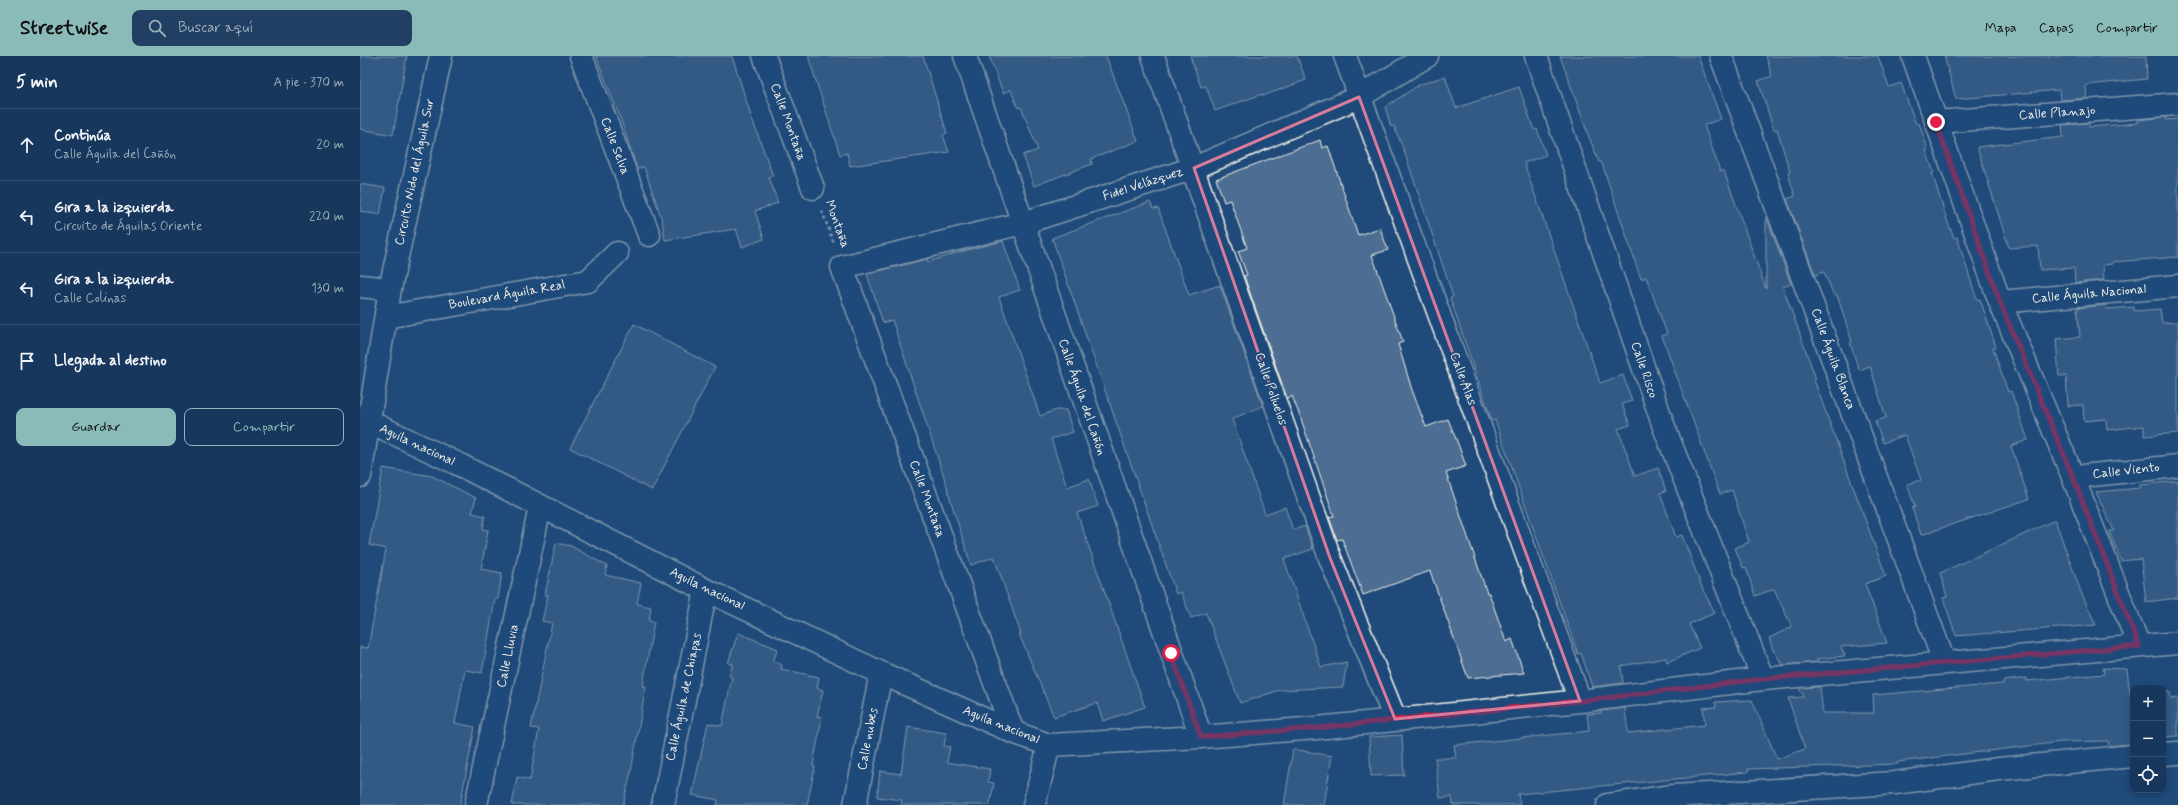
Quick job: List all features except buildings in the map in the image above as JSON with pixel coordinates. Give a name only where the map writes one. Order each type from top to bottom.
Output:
[{"type":"street","name":"Circuito Nido del Águila Sur","points":[[360,476],[370,422],[390,289],[441,56]]},
{"type":"street","name":"Calle Selva","points":[[581,56],[649,235]]},
{"type":"street","name":"Calle Montaña","points":[[764,56],[813,188]]},
{"type":"street","name":"Calle Águila del Cañón","points":[[965,56],[1201,737]]},
{"type":"street","name":"Calle Polluelos","points":[[1153,56],[1194,168],[1330,558],[1395,719]]},
{"type":"street","name":"Calle Alas","points":[[1345,56],[1580,701]]},
{"type":"street","name":"Fidel Velázquez","points":[[842,267],[1023,222],[1194,168],[1359,97],[1427,56]]},
{"type":"street","name":"Calle Risco","points":[[1536,56],[1664,427],[1763,679]]},
{"type":"street","name":"Calle Águila Blanca","points":[[1721,56],[1944,662]]},
{"type":"street","points":[[1913,56],[2000,302],[2073,477],[2139,646]]},
{"type":"street","name":"Calle Planajo","points":[[1936,122],[2178,104]]},
{"type":"street","name":"Boulevard Águila Real","points":[[386,317],[588,281],[617,253]]},
{"type":"street","name":"Calle Montaña","points":[[842,267],[1013,732]]},
{"type":"street","points":[[360,286],[390,289]]},
{"type":"street","name":"Calle Águila Nacional","points":[[2000,302],[2178,286]]},
{"type":"street","name":"Aguila nacional","points":[[370,422],[456,463],[706,590],[881,673],[1013,732],[1049,745]]},
{"type":"street","name":"Calle Viento","points":[[2073,477],[2178,466]]},
{"type":"street","name":"Calle Lluvia","points":[[476,805],[540,507]]},
{"type":"street","name":"Calle Águila de Chiapas","points":[[662,805],[706,590]]},
{"type":"street","points":[[1034,805],[1049,745],[1201,737],[1317,728],[1580,701],[1763,679],[1944,662],[2178,643]]},
{"type":"street","name":"Calle nubes","points":[[855,805],[881,673]]},
{"type":"street","points":[[2166,754],[2178,754]]},
{"type":"street","points":[[1608,805],[1672,796],[1895,783],[1999,769],[2130,756]]},
{"type":"path","name":"Montaña","points":[[813,188],[842,267]]},
{"type":"highlighted area","points":[[1359,97],[1580,701],[1395,719],[1330,558],[1194,168]]},
{"type":"route","points":[[1171,653],[1201,737],[1317,728],[1580,701],[1763,679],[2139,646],[2073,477],[2000,302],[1936,122]]}]
